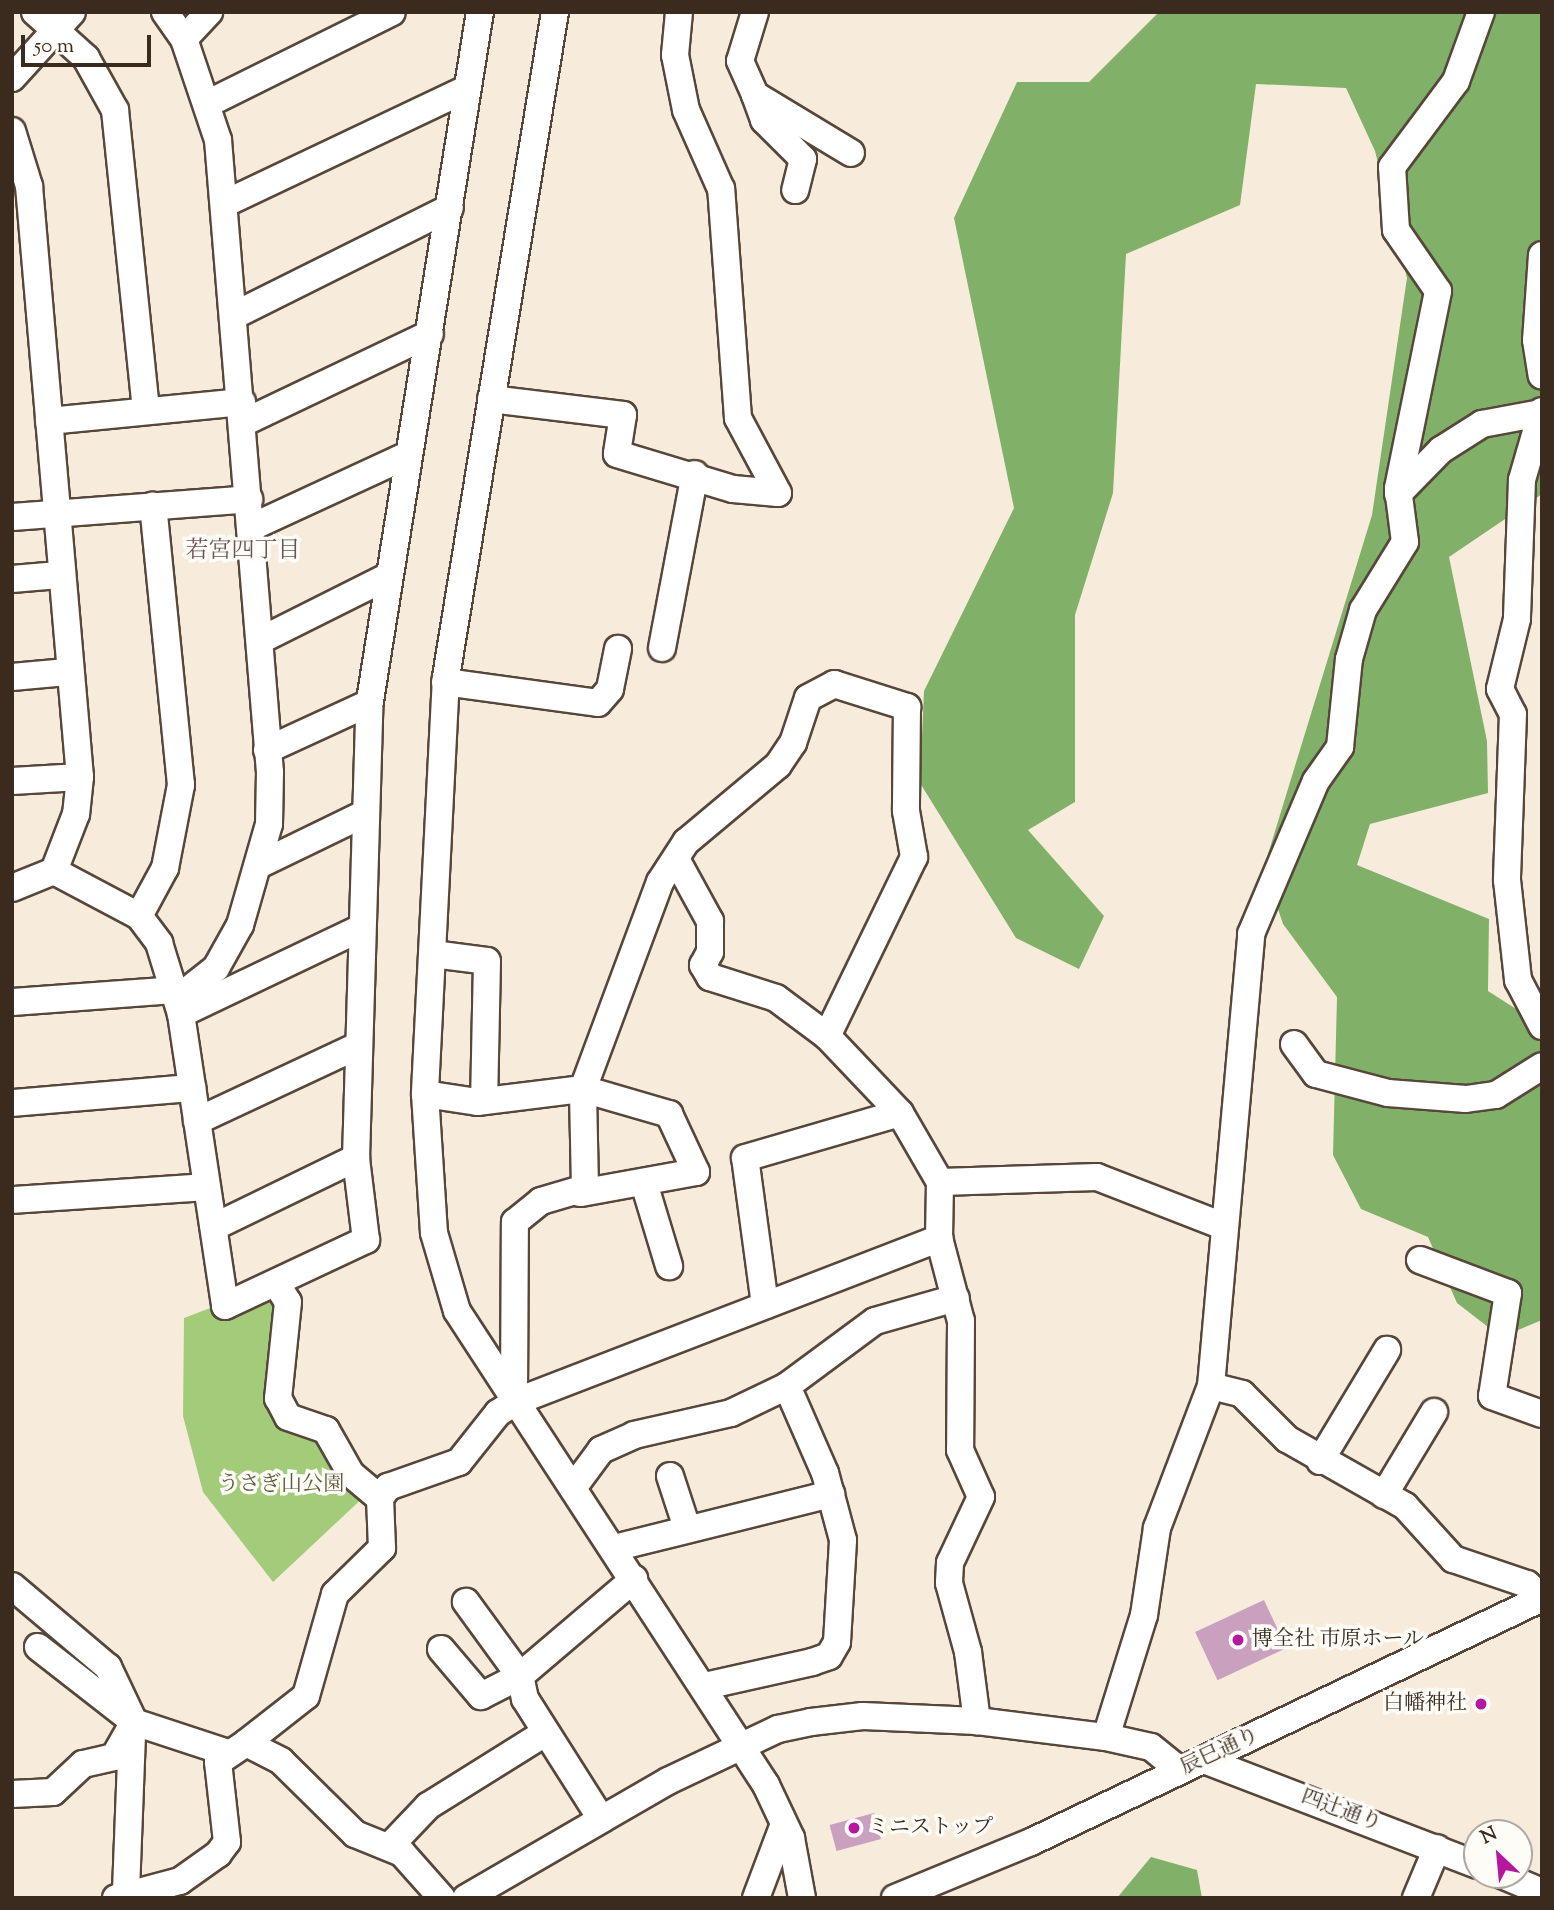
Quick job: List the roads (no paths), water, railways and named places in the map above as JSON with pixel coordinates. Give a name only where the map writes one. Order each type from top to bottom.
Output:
[{"type":"street","points":[[36,12],[65,20],[115,110],[146,410]]},
{"type":"street","points":[[165,12],[184,39],[209,103],[226,203],[261,640],[270,824],[261,864],[240,925],[216,968],[178,1001]]},
{"type":"street","points":[[184,39],[209,12]]},
{"type":"street","points":[[209,103],[392,12]]},
{"type":"street","points":[[54,871],[139,916],[159,943],[178,1001],[226,1306],[366,1240],[356,1158],[359,929],[369,703],[387,577],[430,334],[480,12]]},
{"type":"street","points":[[555,12],[445,682],[425,1094],[438,1262],[457,1311],[743,1744],[784,1824],[802,1898]]},
{"type":"street","points":[[491,399],[623,415],[617,454],[695,474],[733,489],[778,494],[738,418],[721,189],[686,110],[675,55],[679,12]]},
{"type":"street","points":[[755,12],[740,61],[764,120],[803,159],[795,190]]},
{"type":"street","points":[[1105,1737],[1144,1615],[1157,1528],[1211,1385],[1222,1225],[1251,934],[1316,781],[1340,747],[1349,659],[1363,610],[1405,542],[1398,494],[1438,291],[1396,230],[1392,167],[1456,81],[1481,12]]},
{"type":"street","points":[[12,79],[65,20]]},
{"type":"street","points":[[226,203],[466,89]]},
{"type":"street","points":[[755,95],[851,153]]},
{"type":"street","points":[[12,131],[29,186],[67,673],[80,777],[76,814],[54,871],[12,888]]},
{"type":"street","points":[[235,315],[450,208]]},
{"type":"street","points":[[1542,255],[1536,340],[1542,376]]},
{"type":"street","points":[[49,421],[146,410],[243,412],[430,334]]},
{"type":"street","points":[[1398,494],[1441,450],[1482,424],[1541,412],[1522,480],[1517,619],[1500,689],[1513,714],[1507,880],[1518,980],[1542,1026]]},
{"type":"street","points":[[252,527],[408,455]]},
{"type":"street","points":[[662,648],[695,474]]},
{"type":"street","points":[[12,517],[249,499]]},
{"type":"street","points":[[139,916],[165,868],[181,785],[153,505]]},
{"type":"street","points":[[12,579],[59,575]]},
{"type":"street","points":[[261,640],[387,577]]},
{"type":"street","points":[[445,682],[598,703],[610,689],[618,649]]},
{"type":"street","points":[[12,677],[67,673]]},
{"type":"street","points":[[580,1193],[589,1178],[583,1089],[660,882],[676,859],[721,811],[778,765],[793,743],[808,698],[821,687],[834,684],[907,707],[912,866],[827,1036]]},
{"type":"street","points":[[267,750],[369,703]]},
{"type":"street","points":[[12,781],[80,777]]},
{"type":"street","points":[[261,864],[364,814]]},
{"type":"street","points":[[676,859],[710,921],[710,952],[703,965],[710,977],[776,998],[827,1036],[900,1113],[940,1182],[939,1238],[956,1298],[960,1450],[981,1497],[950,1563],[949,1583],[968,1652],[977,1721]]},
{"type":"street","points":[[12,1002],[178,1001],[359,929]]},
{"type":"street","points":[[433,954],[487,961],[484,1101]]},
{"type":"street","points":[[1294,1044],[1316,1074],[1388,1093],[1466,1100],[1496,1095],[1542,1066]]},
{"type":"street","points":[[197,1121],[357,1046]]},
{"type":"street","points":[[12,1103],[192,1088]]},
{"type":"street","points":[[425,1094],[484,1101],[583,1089],[669,1114],[696,1172],[541,1201],[515,1222],[510,1363],[515,1402]]},
{"type":"street","points":[[765,1305],[746,1158],[900,1113]]},
{"type":"street","points":[[214,1227],[356,1158]]},
{"type":"street","points":[[940,1182],[1097,1177],[1222,1225]]},
{"type":"street","points":[[644,1183],[669,1266]]},
{"type":"street","points":[[12,1200],[206,1187]]},
{"type":"street","points":[[12,1586],[108,1667],[134,1722],[126,1783],[121,1894],[180,1881],[206,1867],[226,1842],[218,1762],[306,1696],[335,1594],[382,1548],[380,1498],[388,1487],[459,1462],[498,1413],[515,1402],[939,1238]]},
{"type":"street","points":[[1420,1260],[1507,1293],[1492,1396],[1542,1414]]},
{"type":"street","points":[[276,1283],[288,1302],[278,1398],[288,1417],[326,1430],[351,1474],[380,1498]]},
{"type":"street","points":[[573,1488],[601,1450],[634,1435],[731,1413],[787,1386],[875,1321],[956,1298]]},
{"type":"street","points":[[1320,1461],[1387,1350]]},
{"type":"street","points":[[1211,1385],[1242,1394],[1287,1439],[1320,1461],[1405,1506],[1453,1559],[1527,1584],[1542,1598]]},
{"type":"street","points":[[705,1686],[829,1656],[837,1642],[843,1540],[831,1494],[787,1386]]},
{"type":"street","points":[[1384,1495],[1434,1412]]},
{"type":"street","points":[[670,1476],[687,1528]]},
{"type":"street","points":[[614,1548],[831,1494]]},
{"type":"street","points":[[441,1649],[481,1696],[520,1676],[634,1579]]},
{"type":"street","name":"辰巳通り","points":[[895,1898],[1018,1848],[1542,1598]]},
{"type":"street","points":[[466,1602],[520,1676],[525,1699],[600,1817]]},
{"type":"street","points":[[38,1647],[134,1722],[281,1761],[355,1833],[388,1847],[416,1866],[442,1898]]},
{"type":"street","points":[[466,1898],[600,1817],[778,1729],[863,1716],[977,1721],[1105,1737],[1151,1747],[1179,1770]]},
{"type":"street","points":[[12,1794],[53,1792],[83,1765],[114,1757],[134,1722]]},
{"type":"street","points":[[388,1847],[428,1806],[545,1733]]},
{"type":"street","name":"四辻通り","points":[[1203,1760],[1463,1859]]},
{"type":"street","points":[[756,1898],[784,1824]]},
{"type":"street","points":[[1416,1898],[1437,1848]]},
{"type":"place","name":"博全社 市原ホール","points":[[1238,1640]]},
{"type":"place","name":"白幡神社","points":[[1481,1704]]},
{"type":"place","name":"ミニストップ","points":[[854,1828]]},
{"type":"district","name":"若宮四丁目","points":[[243,552]]},
{"type":"park label","name":"うさぎ山公園","points":[[281,1485]]}]
